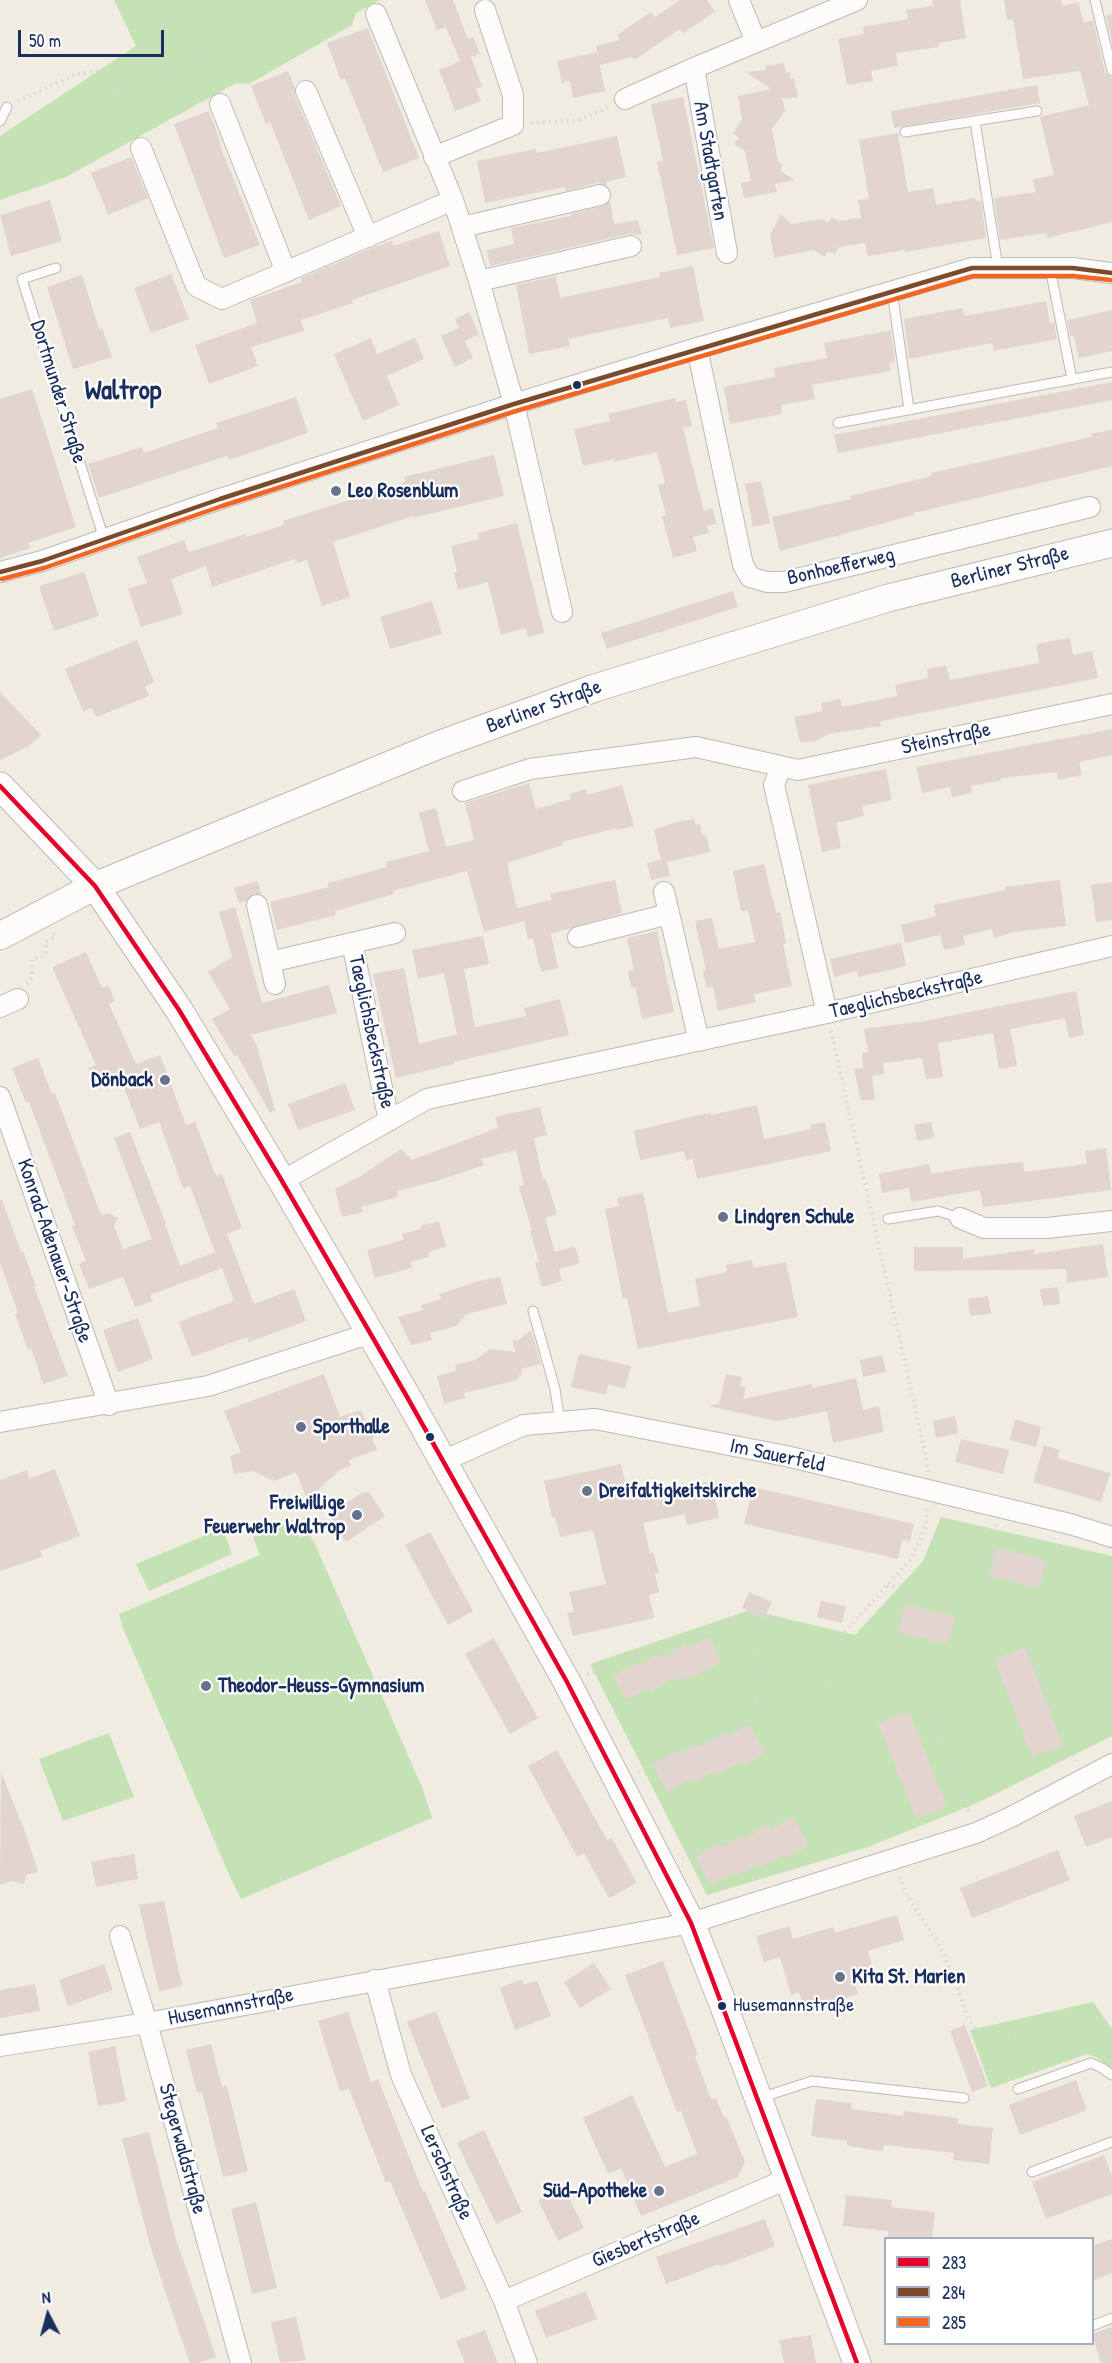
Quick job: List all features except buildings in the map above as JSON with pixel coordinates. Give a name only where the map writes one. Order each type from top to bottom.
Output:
[{"type":"street","points":[[739,0],[756,42]]},
{"type":"street","name":"Am Stadtgarten","points":[[625,99],[857,0]]},
{"type":"street","points":[[434,157],[513,125],[513,95],[485,10]]},
{"type":"street","points":[[376,14],[453,200],[479,281],[513,404],[562,612]]},
{"type":"street","name":"Am Stadtgarten","points":[[694,68],[726,253]]},
{"type":"street","points":[[306,91],[368,237]]},
{"type":"street","points":[[220,104],[286,272]]},
{"type":"street","points":[[141,148],[196,286],[222,299],[453,200]]},
{"type":"street","points":[[462,227],[600,195]]},
{"type":"street","points":[[479,281],[631,246]]},
{"type":"street","points":[[0,572],[42,561],[513,404],[972,268],[1050,268],[1112,273]]},
{"type":"street","name":"Bonhoefferweg","points":[[697,348],[743,565],[750,577],[767,582],[784,582],[1090,507]]},
{"type":"street","name":"Berliner Straße","points":[[0,936],[96,886],[441,744],[595,688],[888,598],[1112,543]]},
{"type":"street","name":"Steinstraße","points":[[463,791],[530,769],[696,747],[798,770],[1112,704]]},
{"type":"street","points":[[781,766],[774,785],[827,1013]]},
{"type":"street","points":[[0,786],[96,886],[179,1010],[371,1333],[567,1682],[691,1923],[857,2363]]},
{"type":"street","points":[[664,892],[699,1041]]},
{"type":"street","points":[[257,905],[275,984]]},
{"type":"street","points":[[578,937],[669,914]]},
{"type":"street","name":"Taeglichsbeckstraße","points":[[270,962],[395,933]]},
{"type":"street","name":"Taeglichsbeckstraße","points":[[352,943],[389,1120]]},
{"type":"street","name":"Taeglichsbeckstraße","points":[[282,1181],[427,1099],[827,1013],[1112,946]]},
{"type":"street","name":"Konrad-Adenauer-Straße","points":[[0,1096],[109,1405]]},
{"type":"street","points":[[960,1218],[984,1228],[1047,1228],[1112,1221]]},
{"type":"street","points":[[0,1421],[109,1405],[208,1386],[371,1333]]},
{"type":"street","name":"Im Sauerfeld","points":[[443,1461],[524,1425],[595,1419],[786,1456],[1070,1524],[1112,1537]]},
{"type":"street","name":"Husemannstraße","points":[[0,2046],[147,2023],[691,1923],[976,1833],[1112,1764]]},
{"type":"street","name":"Stegerwaldstraße","points":[[120,1936],[147,2023],[241,2363]]},
{"type":"street","name":"Lerschstraße","points":[[375,1980],[401,2075],[504,2301],[527,2363]]},
{"type":"street","name":"Giesbertstraße","points":[[504,2301],[787,2179]]},
{"type":"lane","points":[[1095,0],[1112,71]]},
{"type":"lane","points":[[0,121],[7,112],[7,107]]},
{"type":"lane","points":[[905,132],[1037,111]]},
{"type":"lane","points":[[975,121],[998,268]]},
{"type":"lane","name":"Dortmunder Straße","points":[[56,268],[22,279],[104,539]]},
{"type":"lane","points":[[1050,268],[1072,379]]},
{"type":"lane","points":[[892,291],[909,409]]},
{"type":"lane","points":[[838,423],[1112,372]]},
{"type":"lane","points":[[888,1219],[938,1211],[960,1218]]},
{"type":"lane","points":[[533,1311],[555,1389],[560,1422]]},
{"type":"lane","points":[[1018,2089],[1091,2063],[1112,2076]]},
{"type":"lane","points":[[758,2099],[812,2081],[964,2098]]},
{"type":"lane","points":[[1032,2172],[1112,2142]]},
{"type":"lane","points":[[1094,2325],[1112,2318]]},
{"type":"path","points":[[160,0],[164,35],[160,71]]},
{"type":"path","points":[[0,152],[190,56],[291,22],[331,0]]},
{"type":"path","points":[[190,56],[217,92],[220,104]]},
{"type":"path","points":[[7,107],[74,75],[161,59]]},
{"type":"path","points":[[120,91],[141,148]]},
{"type":"path","points":[[513,125],[579,120],[625,99]]},
{"type":"path","points":[[32,969],[32,960],[46,954],[46,946]]},
{"type":"path","points":[[827,1013],[926,1457],[930,1491],[926,1526],[911,1559],[841,1636],[826,1681],[827,1739],[838,1780],[844,1799],[876,1853],[889,1848],[904,1893],[937,1942],[970,2022],[977,2029],[1002,2034],[1031,2031],[1072,2019],[1085,2023],[1105,2036],[1112,2044]]},
{"type":"path","points":[[1000,1508],[985,1574],[1028,1643],[1084,1779]]},
{"type":"path","points":[[887,1585],[956,1605]]},
{"type":"path","points":[[905,1591],[896,1633],[929,1705],[976,1833]]},
{"type":"path","points":[[567,1682],[719,1627],[760,1616],[793,1625],[804,1651]]},
{"type":"path","points":[[618,1782],[755,1719],[760,1616]]},
{"type":"path","points":[[758,1671],[841,1636]]},
{"type":"path","points":[[923,1705],[976,1833]]},
{"type":"path","points":[[662,1867],[808,1808],[838,1780]]},
{"type":"green space","points":[[114,0],[380,0],[356,13],[352,25],[249,84],[236,83],[66,177],[0,200],[0,136],[136,46]]},
{"type":"green space","points":[[941,1517],[1112,1556],[1112,1736],[975,1804],[868,1847],[707,1895],[590,1664],[750,1610],[855,1635],[923,1561]]},
{"type":"green space","points":[[292,1520],[300,1538],[309,1534],[315,1544],[422,1787],[432,1818],[241,1899],[123,1628],[119,1614],[260,1555],[253,1537]]},
{"type":"green space","points":[[223,1528],[232,1554],[149,1591],[136,1564]]},
{"type":"green space","points":[[109,1733],[134,1797],[63,1821],[39,1759]]},
{"type":"green space","points":[[1093,2002],[1112,2029],[1112,2069],[1096,2057],[1087,2054],[991,2088],[970,2030]]},
{"type":"transit line","name":"284","points":[[0,572],[42,561],[220,499],[514,404],[972,268],[1073,268],[1112,273]]},
{"type":"transit line","name":"285","points":[[2,579],[44,568],[222,506],[516,411],[973,276],[1073,276],[1111,280]]},
{"type":"transit line","name":"283","points":[[0,786],[95,886],[179,1010],[282,1181],[406,1395],[567,1682],[691,1923],[857,2363]]},
{"type":"place","name":"Leo Rosenblum","points":[[336,491]]},
{"type":"place","name":"Dönback","points":[[165,1080]]},
{"type":"place","name":"Lindgren Schule","points":[[723,1217]]},
{"type":"place","name":"Sporthalle","points":[[301,1427]]},
{"type":"place","name":"Dreifaltigkeitskirche","points":[[587,1491]]},
{"type":"place","name":"Freiwillige Feuerwehr Waltrop","points":[[357,1515]]},
{"type":"place","name":"Theodor-Heuss-Gymnasium","points":[[206,1686]]},
{"type":"place","name":"Kita St. Marien","points":[[840,1977]]},
{"type":"place","name":"Husemannstraße","points":[[722,2006]]},
{"type":"place","name":"Süd-Apotheke","points":[[659,2191]]},
{"type":"district","name":"Waltrop","points":[[123,392]]}]
